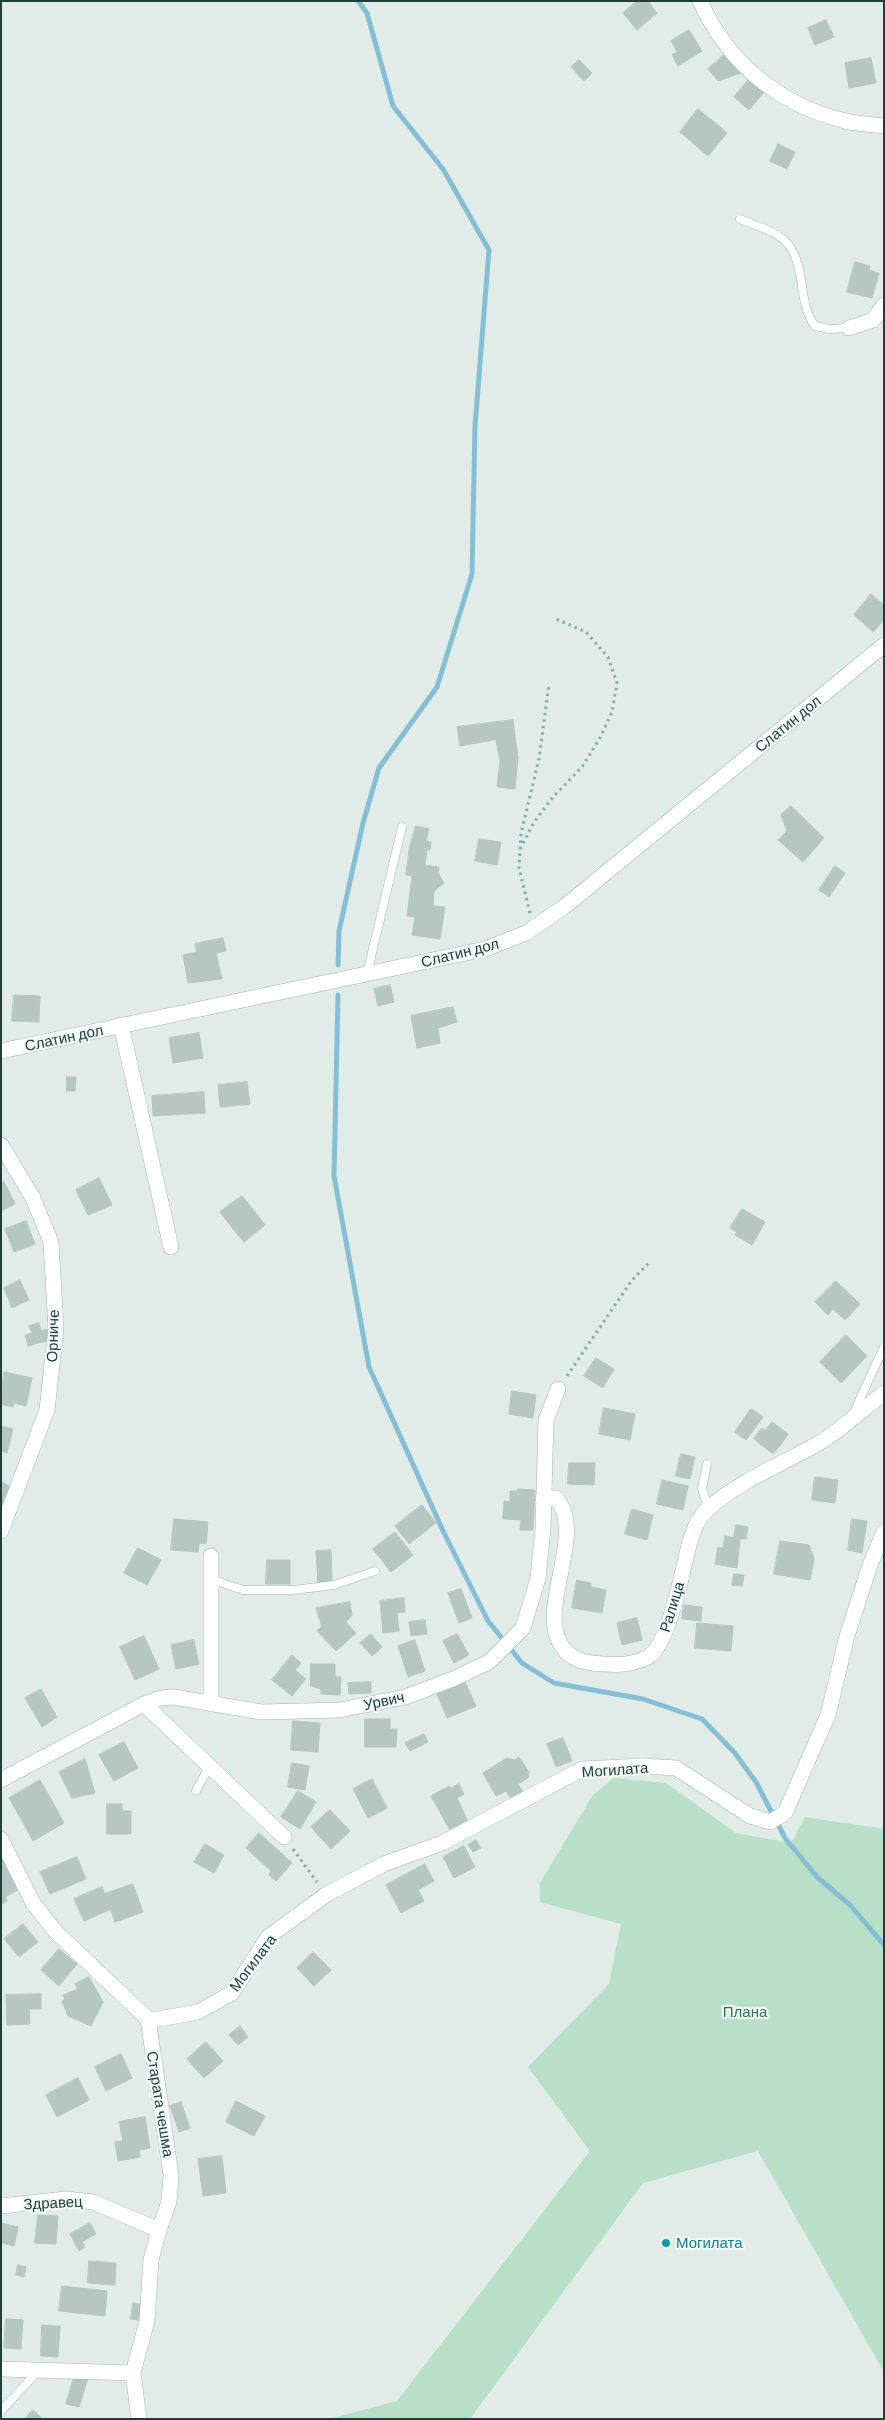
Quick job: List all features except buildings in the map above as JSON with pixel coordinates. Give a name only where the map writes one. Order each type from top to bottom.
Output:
[{"type":"street","points":[[700,1],[711,25],[738,61],[774,91],[806,107],[842,121],[884,126]]},
{"type":"street","points":[[849,328],[873,320],[884,305]]},
{"type":"street","name":"Слатин дол","points":[[1,1052],[485,949],[533,928],[564,907],[884,645]]},
{"type":"street","points":[[121,1025],[171,1247]]},
{"type":"street","name":"Орниче","points":[[1,1145],[32,1198],[51,1242],[56,1329],[47,1410],[3,1524]]},
{"type":"street","name":"Урвич","points":[[1,1780],[144,1704],[160,1698],[174,1697],[260,1712],[340,1710],[405,1697],[482,1666],[499,1653],[523,1628],[538,1578],[546,1420],[558,1389]]},
{"type":"street","name":"Ралица","points":[[543,1498],[556,1498],[563,1506],[566,1524],[553,1622],[560,1645],[572,1658],[589,1663],[626,1665],[648,1657],[659,1647],[680,1581],[692,1532],[708,1508],[738,1487],[823,1441],[884,1393]]},
{"type":"street","name":"Могилата","points":[[148,2019],[159,2019],[198,2012],[232,1993],[268,1937],[327,1894],[384,1864],[442,1843],[582,1769],[642,1766],[676,1768],[750,1816],[770,1822],[785,1813],[828,1715],[847,1636],[870,1564],[884,1532]]},
{"type":"street","points":[[211,1556],[211,1704]]},
{"type":"street","points":[[144,1704],[284,1837]]},
{"type":"street","points":[[1,1839],[33,1903],[56,1932],[148,2019]]},
{"type":"street","name":"Старата чешма","points":[[139,2419],[133,2373],[147,2321],[151,2260],[169,2202],[171,2174],[148,2019]]},
{"type":"street","name":"Здравец","points":[[1,2206],[66,2199],[93,2202],[122,2216],[159,2230]]},
{"type":"street","points":[[1,2369],[133,2373]]},
{"type":"lane","points":[[740,219],[783,239],[796,256],[807,316],[815,326],[829,329],[849,328]]},
{"type":"lane","points":[[367,974],[402,828]]},
{"type":"lane","points":[[852,1418],[884,1347]]},
{"type":"lane","points":[[707,1464],[702,1488],[708,1508]]},
{"type":"lane","points":[[211,1579],[243,1590],[293,1590],[334,1586],[375,1571]]},
{"type":"lane","points":[[196,1791],[210,1765]]},
{"type":"lane","points":[[1,2411],[38,2371]]},
{"type":"path","points":[[520,849],[534,822],[553,796],[582,767],[600,738],[612,712],[617,683],[608,657],[586,632],[556,619]]},
{"type":"path","points":[[533,928],[519,868],[521,833],[539,759],[549,684]]},
{"type":"path","points":[[558,1389],[632,1280],[651,1261]]},
{"type":"path","points":[[284,1837],[327,1894]]},
{"type":"green space","name":"Плана","points":[[614,1778],[666,1783],[736,1833],[791,1843],[805,1817],[884,1829],[884,2372],[758,2151],[643,2183],[470,2419],[329,2419],[397,2401],[590,2151],[528,2067],[609,1984],[621,1924],[540,1902],[540,1883],[593,1795]]},
{"type":"waterway","points":[[338,965],[339,931],[363,823],[379,768],[437,687],[472,574],[475,426],[489,250],[443,169],[393,106],[367,13],[358,1]]},
{"type":"waterway","points":[[338,995],[334,1176],[369,1367],[444,1533],[488,1621],[522,1663],[554,1683],[643,1699],[702,1719],[734,1752],[756,1782],[785,1838],[817,1877],[850,1905],[884,1945]]},
{"type":"place","name":"Могилата","points":[[666,2243]]}]
